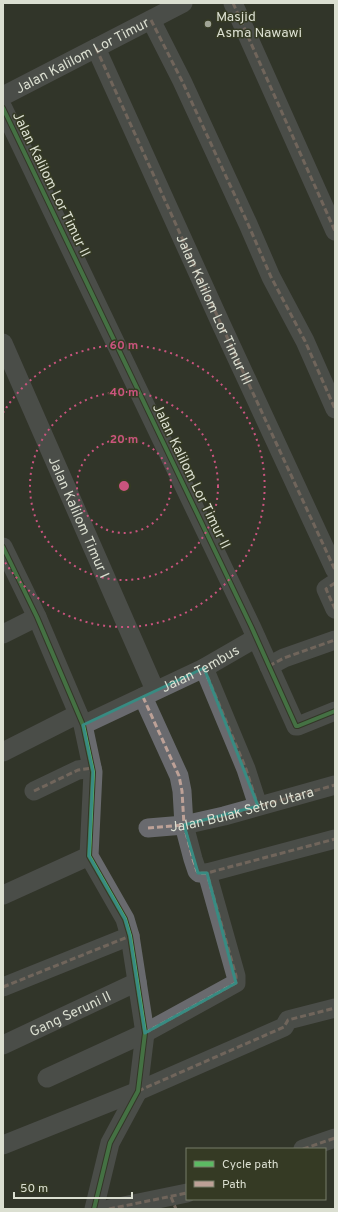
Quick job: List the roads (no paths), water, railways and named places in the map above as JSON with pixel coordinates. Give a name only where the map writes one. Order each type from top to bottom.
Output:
[{"type":"street","name":"Jalan Kalilom Lor Timur","points":[[3,96],[183,3]]},
{"type":"street","points":[[233,3],[335,231]]},
{"type":"street","points":[[151,20],[182,81],[271,277],[305,341],[335,409]]},
{"type":"street","name":"Jalan Kalilom Lor Timur III","points":[[96,48],[221,324],[335,570]]},
{"type":"street","name":"Jalan Kalilom Lor Timur II","points":[[3,108],[256,638],[296,726],[335,711]]},
{"type":"street","name":"Jalan Kalilom Timur I","points":[[3,343],[149,694],[179,776],[182,791],[184,825],[197,871],[199,873],[207,873]]},
{"type":"street","points":[[3,547],[37,617],[80,720],[93,772],[89,856],[124,919],[130,936],[145,1033],[138,1091],[110,1143],[94,1209]]},
{"type":"street","points":[[335,582],[326,589],[335,609]]},
{"type":"street","points":[[3,634],[37,617]]},
{"type":"street","name":"Jalan Tembus","points":[[3,752],[80,720],[149,694],[204,668],[256,638]]},
{"type":"street","points":[[269,666],[284,658],[335,640]]},
{"type":"street","points":[[204,668],[246,769],[258,806]]},
{"type":"street","points":[[34,791],[78,770],[92,768]]},
{"type":"street","name":"Jalan Bulak Setro Utara","points":[[148,828],[184,825],[224,816],[335,785]]},
{"type":"street","points":[[46,1078],[145,1033],[236,983],[236,976],[207,873],[335,839]]},
{"type":"street","points":[[3,895],[89,856]]},
{"type":"street","points":[[3,987],[130,936]]},
{"type":"street","name":"Gang Seruni II","points":[[3,1046],[137,982]]},
{"type":"street","points":[[3,1145],[138,1091],[286,1023],[335,1008]]},
{"type":"street","points":[[306,1148],[335,1138]]},
{"type":"street","points":[[109,1209],[178,1200]]},
{"type":"place","name":"Masjid Asma Nawawi","points":[[208,24]]}]
